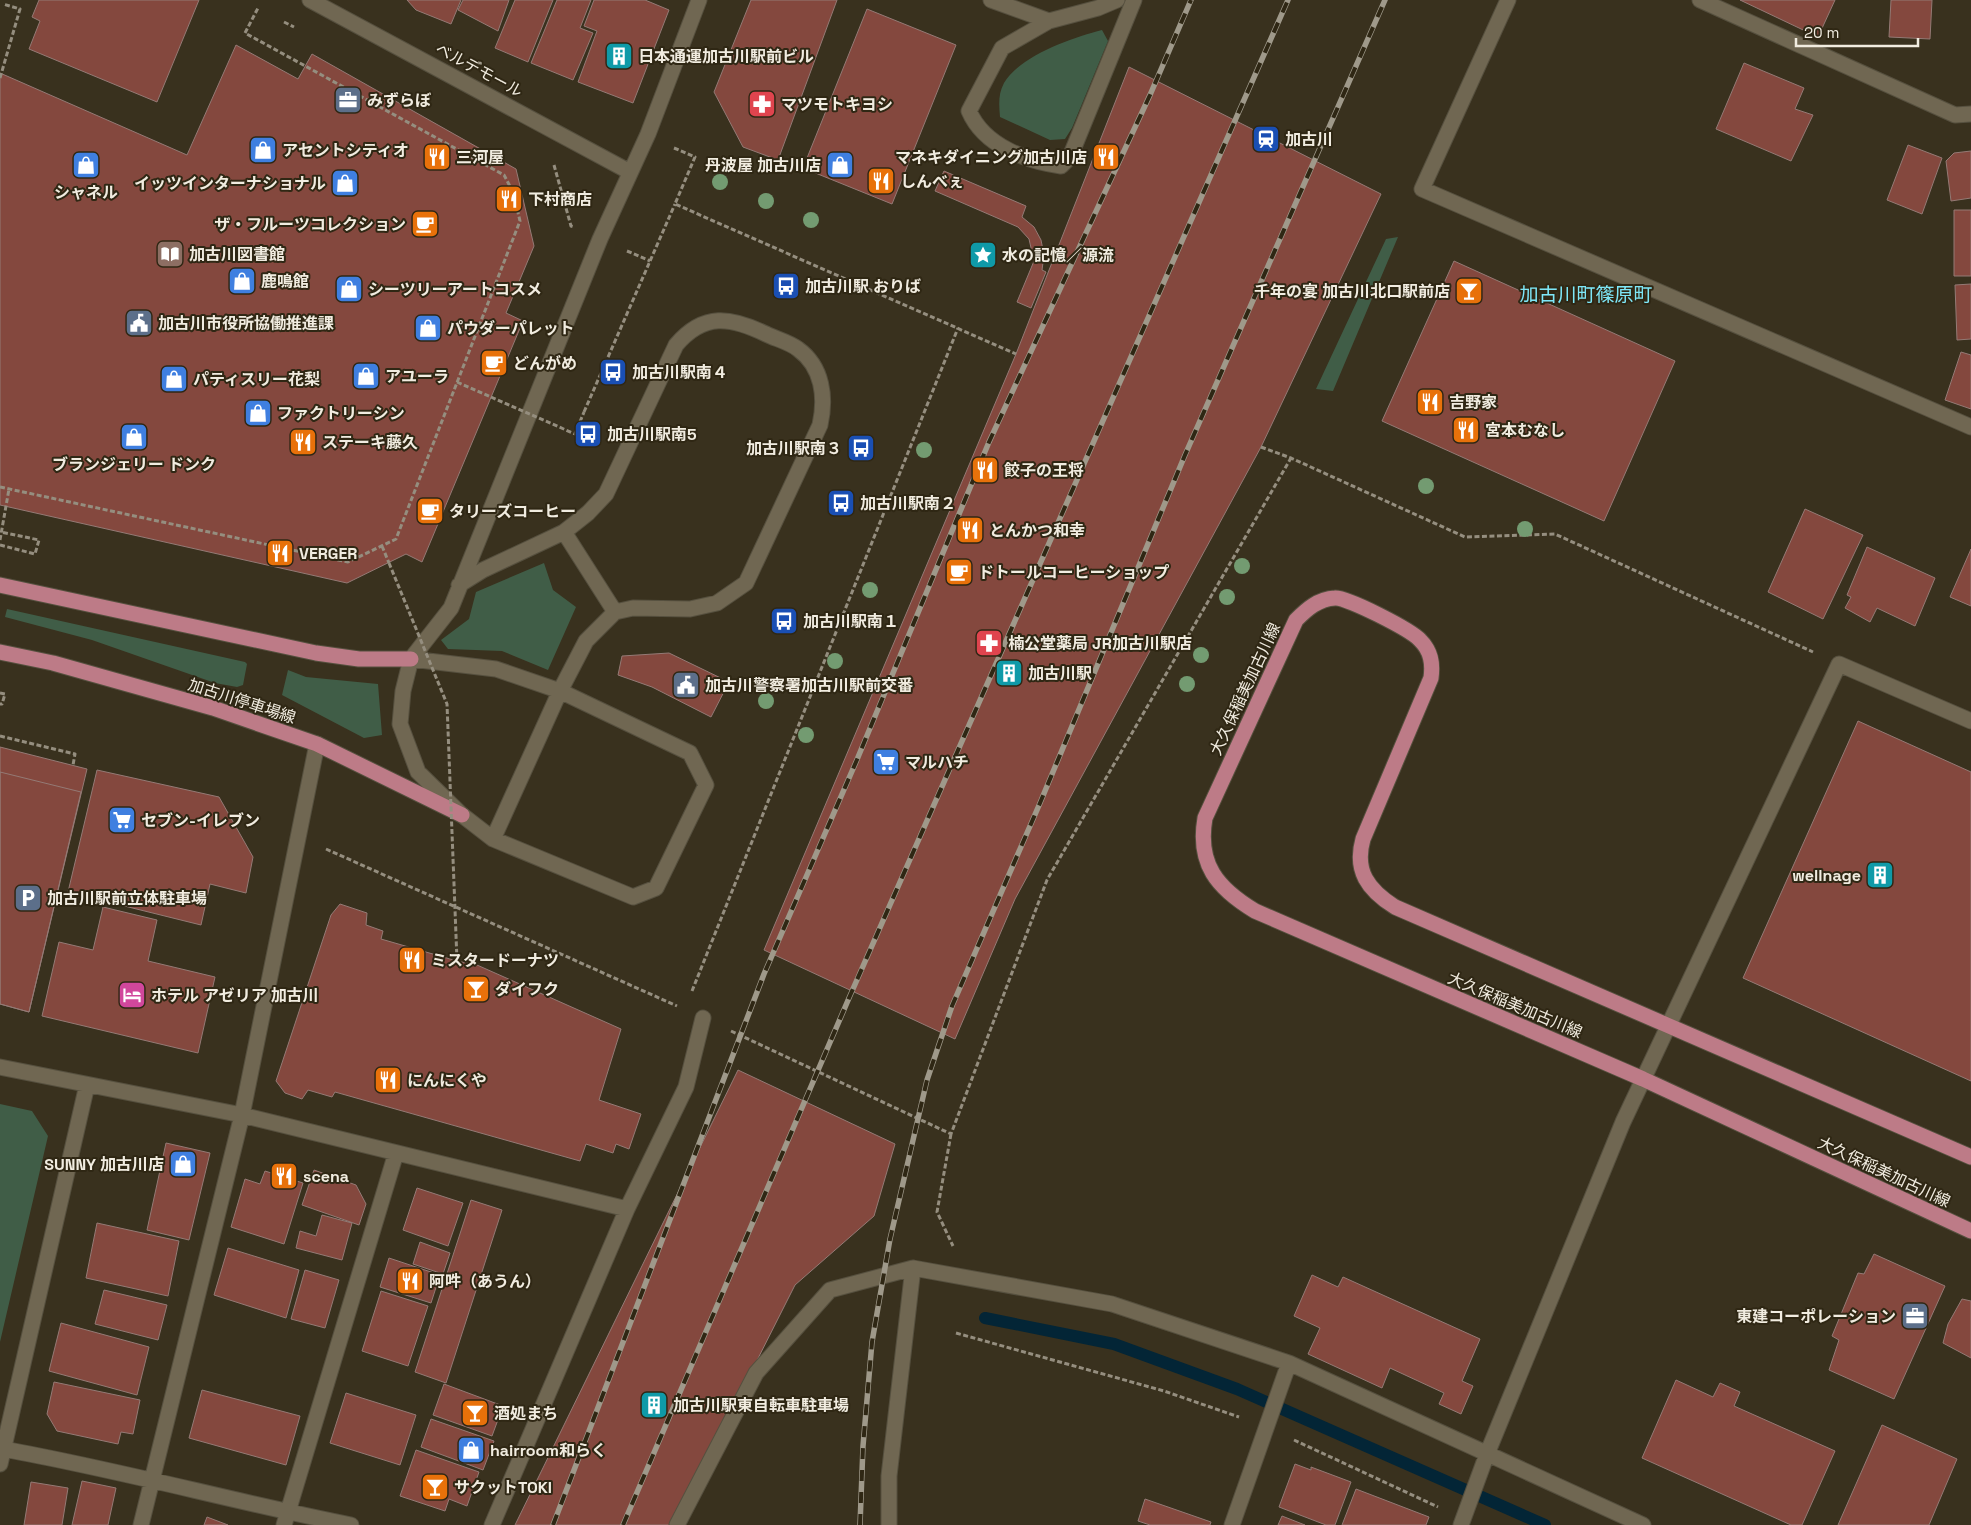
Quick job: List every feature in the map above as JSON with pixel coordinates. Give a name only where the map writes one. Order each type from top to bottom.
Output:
[{"type":"main road","points":[[0,584],[316,653],[358,659],[411,659]]},
{"type":"main road","name":"大久保稲美加古川線","points":[[1971,1157],[1395,907],[1374,892],[1360,865],[1359,854],[1363,839],[1431,678],[1433,667],[1430,655],[1420,639],[1346,599],[1323,600],[1309,607],[1296,620],[1205,818],[1202,836],[1204,854],[1212,873],[1222,888],[1255,911],[1643,1079],[1971,1231]]},
{"type":"main road","name":"加古川停車場線","points":[[0,652],[53,663],[213,708],[317,744],[462,815]]},
{"type":"street","name":"ベルデモール","points":[[310,0],[630,172]]},
{"type":"street","points":[[411,659],[496,669],[560,691],[690,753],[706,785],[656,888],[633,897],[493,839],[462,815],[418,772],[400,724],[403,690],[411,659],[451,608],[597,248],[648,134],[699,0]]},
{"type":"street","points":[[991,0],[1049,21]]},
{"type":"street","points":[[1117,0],[1098,8],[1049,21],[1002,48],[969,111],[975,125],[990,140],[1038,163],[1061,166],[1070,157],[1134,0]]},
{"type":"street","points":[[1508,0],[1422,189],[1971,428]]},
{"type":"street","points":[[1700,0],[1955,115],[1971,114]]},
{"type":"street","points":[[459,586],[483,570],[564,532],[588,513],[606,494],[676,345],[694,329],[708,322],[723,320],[739,321],[798,349],[812,364],[822,384],[824,399],[820,425],[746,582],[718,603],[690,610],[633,608],[615,612],[586,641],[560,691],[493,839]]},
{"type":"street","points":[[564,532],[615,612]]},
{"type":"street","points":[[1460,1525],[1487,1454],[1643,1079],[1839,664],[1971,721]]},
{"type":"street","points":[[141,1525],[154,1480],[213,1228],[242,1116],[317,744]]},
{"type":"street","points":[[492,1525],[627,1209],[686,1087],[703,1018]]},
{"type":"street","points":[[0,1067],[242,1116],[627,1209]]},
{"type":"street","points":[[0,1464],[86,1085]]},
{"type":"street","points":[[286,1519],[396,1153]]},
{"type":"street","points":[[677,1525],[756,1373],[830,1290],[913,1268],[1112,1304],[1289,1363],[1643,1525]]},
{"type":"street","points":[[889,1525],[889,1476],[913,1268]]},
{"type":"street","points":[[1232,1525],[1289,1363]]},
{"type":"street","points":[[3,1449],[154,1480],[286,1519],[351,1525]]},
{"type":"path","points":[[1,76],[20,9],[3,4]]},
{"type":"path","points":[[0,487],[348,562],[396,539],[520,220],[516,201],[504,175],[245,33],[258,8]]},
{"type":"path","points":[[284,22],[302,31]]},
{"type":"path","points":[[457,382],[575,434],[695,157],[671,147]]},
{"type":"path","points":[[552,160],[571,226]]},
{"type":"path","points":[[675,204],[1016,354]]},
{"type":"path","points":[[621,248],[650,261]]},
{"type":"path","points":[[1261,448],[1290,458],[1465,536],[1554,534],[1813,652]]},
{"type":"path","points":[[957,1255],[937,1212],[951,1134],[1047,880],[1290,458]]},
{"type":"path","points":[[0,540],[10,489]]},
{"type":"path","points":[[0,545],[35,554],[39,540],[2,532]]},
{"type":"path","points":[[382,546],[447,704],[457,961]]},
{"type":"path","points":[[0,693],[5,694],[2,704],[0,704]]},
{"type":"path","points":[[0,736],[75,754],[73,765]]},
{"type":"path","points":[[703,1018],[951,1134]]},
{"type":"path","points":[[956,1333],[1164,1391],[1245,1419]]},
{"type":"path","points":[[1287,1436],[1447,1511]]},
{"type":"green space","points":[[1102,30],[1108,41],[1072,128],[1065,139],[1050,140],[1000,117],[999,100],[1002,87],[1012,73],[1022,64],[1062,43]]},
{"type":"green space","points":[[1398,237],[1333,391],[1316,389],[1386,239]]},
{"type":"green space","points":[[544,563],[553,590],[576,607],[548,670],[502,651],[448,649],[441,640],[469,619],[476,592]]},
{"type":"green space","points":[[7,609],[245,662],[247,664],[243,685],[237,687],[215,683],[92,640],[5,617]]},
{"type":"green space","points":[[288,670],[306,677],[378,684],[382,735],[364,738],[282,695]]},
{"type":"green space","points":[[0,1104],[32,1111],[48,1136],[0,1342]]},
{"type":"building","points":[[39,0],[199,0],[157,102],[29,49],[40,21],[32,17]]},
{"type":"building","points":[[407,0],[461,0],[451,24],[416,10]]},
{"type":"building","points":[[463,0],[509,0],[498,31],[458,10]]},
{"type":"building","points":[[515,0],[553,0],[528,62],[495,48]]},
{"type":"building","points":[[557,0],[591,0],[580,28],[593,33],[573,80],[531,63]]},
{"type":"building","name":"日本通運加古川駅前ビル","points":[[594,0],[645,0],[669,10],[633,103],[578,82],[597,31],[584,26]]},
{"type":"building","points":[[751,0],[837,0],[778,160],[743,147],[714,92]]},
{"type":"building","points":[[1740,0],[1835,0],[1818,37]]},
{"type":"building","points":[[1891,0],[1932,0],[1930,39],[1889,37]]},
{"type":"building","points":[[867,9],[956,45],[892,204],[803,168]]},
{"type":"building","points":[[236,45],[298,79],[312,54],[516,169],[534,246],[506,313],[523,321],[422,562],[406,554],[347,583],[0,505],[0,73],[187,155]]},
{"type":"building","points":[[1744,63],[1804,88],[1795,109],[1813,115],[1791,161],[1716,129]]},
{"type":"building","name":"加古川駅","points":[[1129,67],[1381,194],[1261,447],[1015,899],[955,1039],[764,950],[1016,354]]},
{"type":"building","points":[[1908,145],[1942,158],[1922,214],[1887,200]]},
{"type":"building","points":[[1971,151],[1971,198],[1951,201],[1946,161],[1954,153]]},
{"type":"building","points":[[944,171],[1026,206],[1022,217],[1034,227],[1041,240],[1044,255],[1042,270],[1046,272],[1031,308],[1017,302],[1034,261],[1029,239],[1018,227],[935,191]]},
{"type":"building","points":[[1954,210],[1971,210],[1971,276],[1954,276]]},
{"type":"building","points":[[1454,261],[1675,361],[1604,521],[1382,421]]},
{"type":"building","points":[[1971,284],[1971,339],[1957,340],[1955,285]]},
{"type":"building","points":[[1961,352],[1971,355],[1971,409],[1945,400]]},
{"type":"building","points":[[1805,509],[1863,535],[1823,619],[1768,592]]},
{"type":"building","points":[[1867,547],[1935,578],[1915,626],[1877,608],[1870,622],[1845,608],[1851,597],[1847,595]]},
{"type":"building","points":[[1971,549],[1971,606],[1950,597]]},
{"type":"building","name":"加古川警察署加古川駅前交番","points":[[669,653],[729,682],[711,717],[652,687],[618,675],[622,656]]},
{"type":"building","name":"wellnage","points":[[1858,721],[1971,772],[1971,1081],[1743,978]]},
{"type":"building","name":"加古川駅前立体駐車場","points":[[0,747],[87,769],[29,1012],[0,1004]]},
{"type":"building","points":[[97,770],[219,797],[253,857],[246,893],[210,884],[201,925],[68,892]]},
{"type":"building","name":"加古川駅前立体駐車場","points":[[0,772],[81,792],[29,1012],[0,1004]]},
{"type":"building","points":[[340,904],[367,913],[366,925],[383,931],[381,939],[477,965],[621,1029],[599,1100],[641,1114],[629,1149],[616,1144],[613,1153],[586,1144],[580,1161],[335,1092],[332,1097],[308,1090],[302,1099],[285,1093],[276,1081],[331,915]]},
{"type":"building","points":[[103,907],[157,920],[148,961],[215,977],[198,1053],[42,1016],[59,942],[93,950]]},
{"type":"building","name":"加古川駅東自転車駐車場","points":[[738,1070],[895,1144],[874,1216],[795,1285],[674,1525],[515,1525]]},
{"type":"building","points":[[166,1143],[210,1153],[189,1240],[147,1230]]},
{"type":"building","points":[[314,1170],[356,1185],[366,1204],[359,1225],[302,1205]]},
{"type":"building","points":[[265,1171],[303,1183],[284,1244],[231,1227],[245,1179],[260,1184]]},
{"type":"building","points":[[417,1188],[463,1203],[448,1246],[403,1230]]},
{"type":"building","points":[[471,1200],[502,1210],[446,1383],[415,1372]]},
{"type":"building","points":[[322,1215],[352,1223],[342,1260],[296,1248],[300,1231],[316,1236]]},
{"type":"building","points":[[97,1223],[179,1241],[168,1296],[86,1278]]},
{"type":"building","points":[[420,1242],[450,1253],[443,1274],[413,1264]]},
{"type":"building","points":[[228,1248],[299,1270],[286,1318],[214,1295]]},
{"type":"building","points":[[1874,1254],[1945,1286],[1894,1399],[1829,1370],[1839,1340],[1832,1336],[1858,1273],[1864,1274]]},
{"type":"building","name":"阿吽（あうん）","points":[[389,1258],[440,1275],[431,1303],[380,1287]]},
{"type":"building","points":[[305,1270],[339,1280],[325,1328],[291,1319]]},
{"type":"building","points":[[1312,1275],[1338,1287],[1343,1277],[1480,1339],[1462,1381],[1473,1386],[1461,1414],[1439,1404],[1444,1393],[1390,1368],[1382,1388],[1308,1354],[1320,1328],[1294,1316]]},
{"type":"building","points":[[104,1290],[167,1305],[158,1340],[95,1324]]},
{"type":"building","points":[[381,1291],[428,1306],[408,1366],[362,1351]]},
{"type":"building","points":[[1962,1299],[1971,1301],[1971,1358],[1943,1343],[1948,1324]]},
{"type":"building","points":[[61,1323],[149,1347],[137,1395],[49,1371]]},
{"type":"building","points":[[1676,1380],[1713,1397],[1720,1383],[1740,1392],[1734,1406],[1835,1451],[1802,1525],[1791,1525],[1642,1458]]},
{"type":"building","points":[[54,1382],[140,1400],[133,1434],[121,1432],[118,1444],[57,1431],[47,1414]]},
{"type":"building","points":[[444,1384],[503,1406],[492,1436],[433,1415]]},
{"type":"building","points":[[202,1390],[300,1416],[286,1465],[189,1438]]},
{"type":"building","points":[[346,1393],[416,1415],[400,1465],[330,1443]]},
{"type":"building","points":[[431,1419],[494,1441],[483,1470],[421,1447]]},
{"type":"building","points":[[1882,1425],[1957,1459],[1929,1525],[1838,1525]]},
{"type":"building","points":[[416,1450],[479,1472],[467,1506],[449,1499],[445,1511],[400,1496]]},
{"type":"building","points":[[1295,1464],[1311,1470],[1311,1467],[1351,1482],[1335,1525],[1326,1525],[1279,1507]]},
{"type":"building","points":[[82,1481],[116,1488],[108,1525],[72,1525]]},
{"type":"building","points":[[31,1482],[68,1488],[62,1525],[24,1525]]},
{"type":"building","points":[[1356,1489],[1429,1517],[1426,1525],[1342,1525]]},
{"type":"building","points":[[1145,1499],[1211,1522],[1210,1525],[1150,1525],[1138,1521]]},
{"type":"building","points":[[1282,1516],[1305,1525],[1278,1525]]},
{"type":"building","points":[[207,1517],[228,1525],[204,1525]]},
{"type":"waterway","points":[[985,1318],[1114,1344],[1237,1389],[1545,1525]]},
{"type":"railway","points":[[553,1525],[764,974],[856,762],[989,442],[1150,95],[1191,0]]},
{"type":"railway","points":[[623,1525],[849,998],[1288,0]]},
{"type":"railway","points":[[860,1525],[863,1446],[872,1342],[890,1239],[927,1080],[952,1006],[1040,803],[1185,455],[1385,0]]},
{"type":"place","name":"日本通運加古川駅前ビル","points":[[619,56]]},
{"type":"place","name":"みずらぼ","points":[[348,100]]},
{"type":"place","name":"マツモトキヨシ","points":[[762,104]]},
{"type":"place","name":"加古川","points":[[1266,139]]},
{"type":"place","name":"アセントシティオ","points":[[263,150]]},
{"type":"place","name":"三河屋","points":[[437,157]]},
{"type":"place","name":"マネキダイニング加古川店","points":[[1106,157]]},
{"type":"place","name":"シャネル","points":[[86,165]]},
{"type":"place","name":"丹波屋 加古川店","points":[[840,165]]},
{"type":"place","name":"しんべぇ","points":[[881,181]]},
{"type":"place","name":"イッツインターナショナル","points":[[345,183]]},
{"type":"place","name":"下村商店","points":[[509,199]]},
{"type":"place","name":"ザ・フルーツコレクション","points":[[425,224]]},
{"type":"place","name":"加古川図書館","points":[[170,254]]},
{"type":"place","name":"水の記憶／源流","points":[[983,255]]},
{"type":"place","name":"鹿鳴館","points":[[242,281]]},
{"type":"place","name":"加古川駅 おりば","points":[[786,286]]},
{"type":"place","name":"シーツリーアートコスメ","points":[[349,289]]},
{"type":"place","name":"千年の宴 加古川北口駅前店","points":[[1469,291]]},
{"type":"place","name":"加古川市役所協働推進課","points":[[139,323]]},
{"type":"place","name":"パウダーパレット","points":[[428,328]]},
{"type":"place","name":"どんがめ","points":[[494,363]]},
{"type":"place","name":"加古川駅南４","points":[[613,372]]},
{"type":"place","name":"アユーラ","points":[[366,376]]},
{"type":"place","name":"パティスリー花梨","points":[[174,379]]},
{"type":"place","name":"吉野家","points":[[1430,402]]},
{"type":"place","name":"ファクトリーシン","points":[[258,413]]},
{"type":"place","name":"宮本むなし","points":[[1466,430]]},
{"type":"place","name":"加古川駅南5","points":[[588,434]]},
{"type":"place","name":"ブランジェリー ドンク","points":[[134,437]]},
{"type":"place","name":"ステーキ藤久","points":[[303,442]]},
{"type":"place","name":"加古川駅南３","points":[[861,448]]},
{"type":"place","name":"餃子の王将","points":[[985,470]]},
{"type":"place","name":"加古川駅南２","points":[[841,503]]},
{"type":"place","name":"タリーズコーヒー","points":[[430,511]]},
{"type":"place","name":"とんかつ和幸","points":[[970,530]]},
{"type":"place","name":"VERGER","points":[[280,553]]},
{"type":"place","name":"ドトールコーヒーショップ","points":[[959,572]]},
{"type":"place","name":"加古川駅南１","points":[[784,621]]},
{"type":"place","name":"楠公堂薬局 JR加古川駅店","points":[[989,643]]},
{"type":"place","name":"加古川駅","points":[[1009,673]]},
{"type":"place","name":"加古川警察署加古川駅前交番","points":[[686,685]]},
{"type":"place","name":"マルハチ","points":[[886,762]]},
{"type":"place","name":"セブン-イレブン","points":[[122,820]]},
{"type":"place","name":"wellnage","points":[[1880,875]]},
{"type":"place","name":"加古川駅前立体駐車場","points":[[28,898]]},
{"type":"place","name":"ミスタードーナツ","points":[[412,960]]},
{"type":"place","name":"ダイフク","points":[[476,989]]},
{"type":"place","name":"ホテル アゼリア 加古川","points":[[132,995]]},
{"type":"place","name":"にんにくや","points":[[388,1080]]},
{"type":"place","name":"SUNNY 加古川店","points":[[183,1164]]},
{"type":"place","name":"scena","points":[[284,1176]]},
{"type":"place","name":"阿吽（あうん）","points":[[410,1281]]},
{"type":"place","name":"東建コーポレーション","points":[[1915,1316]]},
{"type":"place","name":"加古川駅東自転車駐車場","points":[[654,1405]]},
{"type":"place","name":"酒処まち","points":[[475,1413]]},
{"type":"place","name":"hairroom和らく","points":[[471,1450]]},
{"type":"place","name":"サクットTOKI","points":[[435,1487]]},
{"type":"district","name":"加古川町篠原町","points":[[1586,294]]}]
